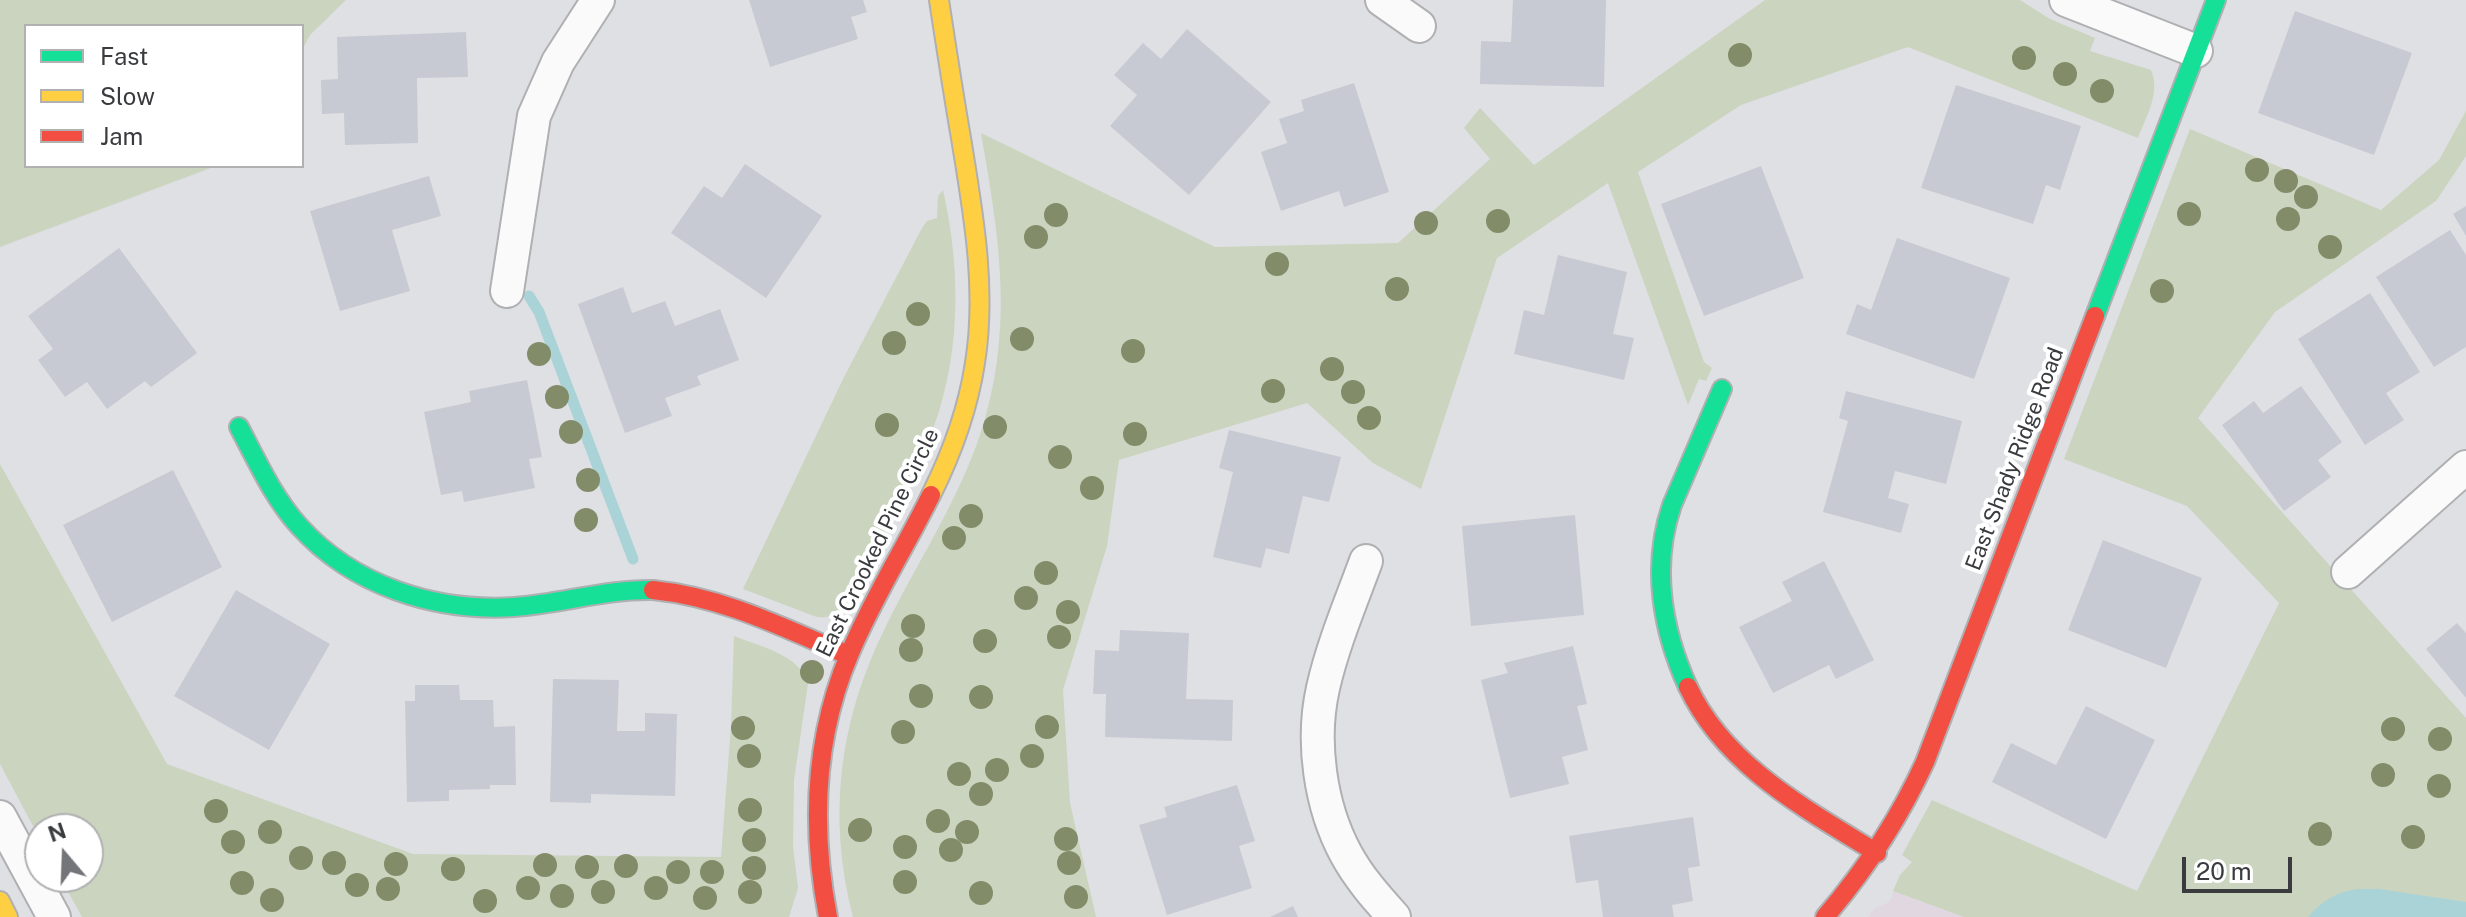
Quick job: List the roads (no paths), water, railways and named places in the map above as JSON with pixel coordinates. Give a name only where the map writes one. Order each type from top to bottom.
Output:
[{"type":"main road","name":"East Crooked Pine Circle","points":[[828,917],[818,856],[818,799],[828,720],[848,655],[947,462],[967,406],[977,359],[981,304],[976,231],[939,0]]},
{"type":"main road","name":"East Shady Ridge Road","points":[[1825,917],[1877,853],[1908,800],[1929,752],[2216,0]]},
{"type":"main road","points":[[1722,389],[1670,510],[1662,544],[1661,598],[1665,627],[1674,656],[1704,716],[1741,759],[1781,791],[1877,853]]},
{"type":"main road","points":[[239,427],[278,497],[302,529],[359,573],[402,593],[445,604],[489,609],[630,590],[668,591],[722,604],[848,655]]},
{"type":"main road","points":[[0,901],[8,917]]},
{"type":"street","points":[[507,291],[534,116],[558,62],[598,0]]},
{"type":"street","points":[[1382,0],[1419,26]]},
{"type":"street","points":[[2066,0],[2196,51]]},
{"type":"street","points":[[2348,572],[2466,467]]},
{"type":"street","points":[[1366,561],[1322,689],[1319,762],[1327,802],[1341,843],[1359,875],[1394,917]]},
{"type":"street","points":[[0,817],[54,917]]},
{"type":"water","points":[[2357,889],[2379,889],[2466,902],[2466,917],[2308,917],[2330,898]]},
{"type":"waterway","points":[[529,296],[539,312],[633,559]]}]
